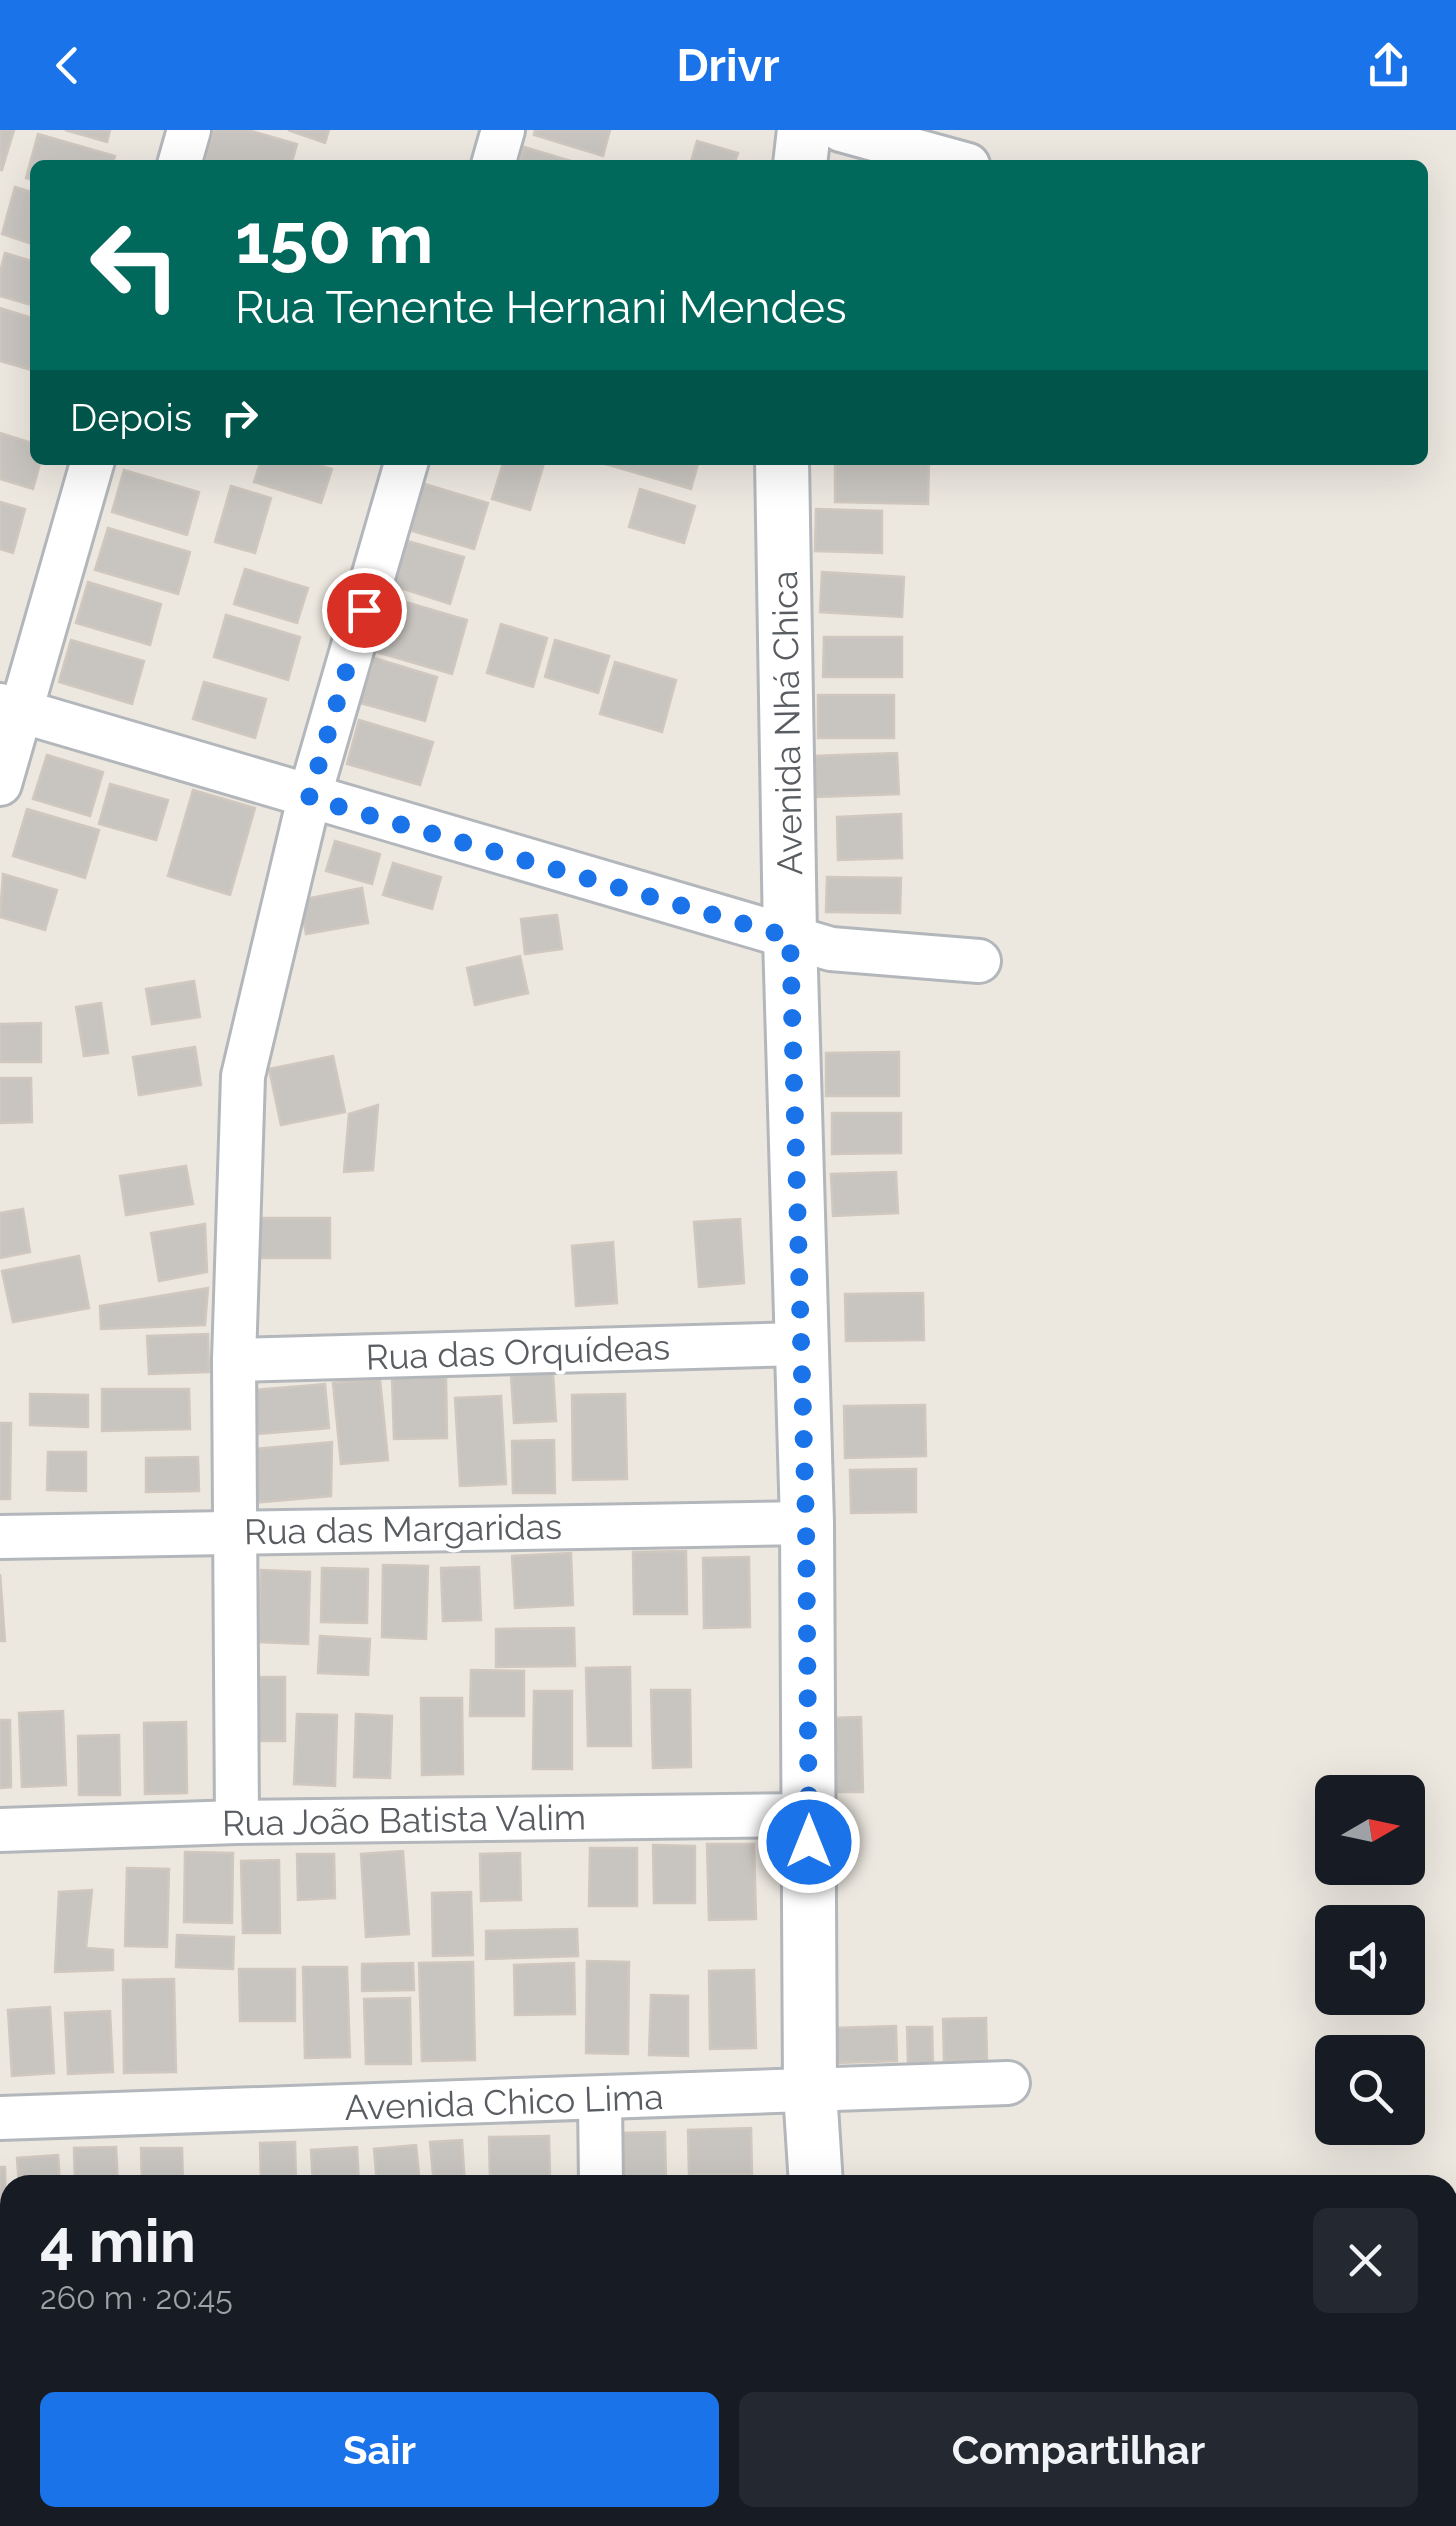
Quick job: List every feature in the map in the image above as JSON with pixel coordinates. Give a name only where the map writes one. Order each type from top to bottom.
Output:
[{"type":"street","points":[[180,160],[189,130]]},
{"type":"street","points":[[494,160],[503,130]]},
{"type":"street","points":[[801,160],[804,130]]},
{"type":"street","points":[[841,130],[950,160]]},
{"type":"street","points":[[0,784],[10,708],[90,465]]},
{"type":"street","points":[[237,1822],[234,1360],[243,1076],[309,798],[406,465]]},
{"type":"street","name":"Avenida Nhá Chica","points":[[782,465],[806,1523],[810,2092],[815,2175]]},
{"type":"street","points":[[10,708],[831,949],[979,960]]},
{"type":"street","name":"Rua das Orquídeas","points":[[234,1360],[801,1344]]},
{"type":"street","name":"Rua das Margaridas","points":[[0,1537],[806,1523]]},
{"type":"street","name":"Rua João Batista Valim","points":[[0,1830],[237,1822],[809,1815]]},
{"type":"street","name":"Avenida Chico Lima","points":[[0,2118],[1008,2083]]},
{"type":"street","points":[[600,2099],[601,2175]]},
{"type":"building","points":[[0,130],[14,130],[2,170],[0,170]]},
{"type":"building","points":[[65,130],[110,130],[107,142]]},
{"type":"building","points":[[214,130],[248,130],[297,144],[292,160],[205,160]]},
{"type":"building","points":[[288,130],[329,130],[325,143]]},
{"type":"building","points":[[535,130],[610,130],[603,156],[534,135]]},
{"type":"building","points":[[38,134],[115,156],[114,160],[31,160]]},
{"type":"building","points":[[697,141],[738,153],[736,160],[691,160]]},
{"type":"building","points":[[524,147],[567,160],[520,160]]},
{"type":"building","points":[[15,187],[30,192],[30,243],[2,234]]},
{"type":"building","points":[[5,253],[30,260],[30,305],[0,296]]},
{"type":"building","points":[[0,308],[30,317],[30,370],[0,361]]},
{"type":"building","points":[[0,433],[30,442],[30,465],[40,465],[33,489],[0,479]]},
{"type":"building","points":[[259,465],[320,465],[332,469],[321,503],[254,482]]},
{"type":"building","points":[[502,465],[544,465],[530,510],[492,499]]},
{"type":"building","points":[[609,465],[698,465],[691,489]]},
{"type":"building","points":[[835,465],[929,465],[928,504],[835,502]]},
{"type":"building","points":[[124,470],[199,492],[187,535],[112,512]]},
{"type":"building","points":[[418,482],[488,503],[474,549],[405,529]]},
{"type":"building","points":[[231,486],[271,498],[255,553],[215,542]]},
{"type":"building","points":[[640,489],[695,506],[684,543],[629,527]]},
{"type":"building","points":[[0,502],[25,509],[13,553],[0,549]]},
{"type":"building","points":[[816,509],[882,511],[882,553],[815,551]]},
{"type":"building","points":[[108,528],[190,552],[178,594],[95,570]]},
{"type":"building","points":[[404,540],[464,557],[450,604],[391,585]]},
{"type":"building","points":[[245,569],[308,588],[297,623],[234,604]]},
{"type":"building","points":[[822,572],[904,577],[902,617],[820,612]]},
{"type":"building","points":[[88,582],[161,604],[150,645],[76,623]]},
{"type":"building","points":[[392,598],[467,620],[452,674],[376,652]]},
{"type":"building","points":[[226,615],[300,637],[288,680],[214,657]]},
{"type":"building","points":[[501,624],[547,638],[533,687],[487,673]]},
{"type":"building","points":[[824,637],[902,637],[902,677],[823,677]]},
{"type":"building","points":[[71,640],[144,661],[132,704],[59,682]]},
{"type":"building","points":[[555,640],[609,656],[598,693],[545,677]]},
{"type":"building","points":[[374,658],[437,677],[425,721],[360,703]]},
{"type":"building","points":[[615,662],[676,680],[662,732],[600,714]]},
{"type":"building","points":[[204,682],[266,699],[255,738],[193,719]]},
{"type":"building","points":[[818,695],[894,695],[894,738],[818,738]]},
{"type":"building","points":[[359,720],[433,742],[420,785],[347,764]]},
{"type":"building","points":[[897,753],[899,794],[816,797],[814,756]]},
{"type":"building","points":[[47,755],[103,772],[90,816],[33,799]]},
{"type":"building","points":[[110,784],[168,800],[156,840],[99,824]]},
{"type":"building","points":[[193,790],[255,808],[230,895],[168,876]]},
{"type":"building","points":[[27,809],[99,830],[85,878],[13,856]]},
{"type":"building","points":[[901,814],[902,858],[838,860],[837,817]]},
{"type":"building","points":[[335,841],[380,854],[372,884],[326,871]]},
{"type":"building","points":[[393,863],[441,877],[432,909],[383,895]]},
{"type":"building","points":[[3,874],[57,890],[45,930],[0,917]]},
{"type":"building","points":[[827,877],[901,878],[900,913],[826,912]]},
{"type":"building","points":[[362,888],[368,923],[306,934],[300,900]]},
{"type":"building","points":[[557,915],[562,949],[525,954],[521,919]]},
{"type":"building","points":[[520,956],[528,993],[475,1005],[467,968]]},
{"type":"building","points":[[194,981],[200,1017],[152,1024],[146,989]]},
{"type":"building","points":[[101,1003],[108,1053],[84,1056],[76,1007]]},
{"type":"building","points":[[41,1023],[41,1062],[0,1062],[0,1024]]},
{"type":"building","points":[[195,1047],[201,1085],[139,1095],[133,1057]]},
{"type":"building","points":[[899,1052],[899,1096],[826,1096],[826,1053]]},
{"type":"building","points":[[333,1056],[345,1112],[281,1125],[269,1069]]},
{"type":"building","points":[[0,1078],[31,1078],[32,1122],[0,1123]]},
{"type":"building","points":[[378,1105],[373,1170],[344,1172],[349,1114]]},
{"type":"building","points":[[832,1113],[901,1113],[901,1153],[832,1154]]},
{"type":"building","points":[[186,1166],[193,1204],[126,1215],[120,1176]]},
{"type":"building","points":[[896,1172],[898,1213],[833,1216],[831,1174]]},
{"type":"building","points":[[23,1209],[30,1252],[0,1258],[0,1213]]},
{"type":"building","points":[[258,1218],[330,1218],[330,1258],[258,1258]]},
{"type":"building","points":[[740,1219],[744,1283],[699,1287],[694,1222]]},
{"type":"building","points":[[205,1224],[207,1272],[159,1281],[151,1233]]},
{"type":"building","points":[[613,1242],[617,1303],[576,1306],[572,1246]]},
{"type":"building","points":[[79,1256],[89,1308],[13,1322],[2,1271]]},
{"type":"building","points":[[208,1288],[205,1325],[101,1329],[100,1306]]},
{"type":"building","points":[[923,1293],[924,1340],[846,1341],[845,1294]]},
{"type":"building","points":[[208,1334],[209,1372],[149,1374],[147,1336]]},
{"type":"building","points":[[553,1373],[556,1421],[514,1423],[511,1375]]},
{"type":"building","points":[[446,1375],[447,1438],[394,1439],[392,1377]]},
{"type":"building","points":[[380,1379],[388,1460],[341,1464],[333,1383]]},
{"type":"building","points":[[325,1384],[329,1428],[258,1434],[254,1390]]},
{"type":"building","points":[[102,1389],[189,1389],[190,1429],[102,1431]]},
{"type":"building","points":[[30,1394],[88,1395],[88,1427],[30,1425]]},
{"type":"building","points":[[625,1394],[627,1479],[573,1480],[572,1395]]},
{"type":"building","points":[[501,1396],[506,1484],[460,1486],[455,1398]]},
{"type":"building","points":[[925,1405],[926,1456],[845,1458],[844,1406]]},
{"type":"building","points":[[0,1423],[11,1423],[10,1499],[0,1499]]},
{"type":"building","points":[[554,1440],[555,1493],[513,1493],[512,1441]]},
{"type":"building","points":[[332,1442],[331,1496],[252,1503],[253,1449]]},
{"type":"building","points":[[48,1452],[86,1452],[86,1491],[47,1490]]},
{"type":"building","points":[[198,1457],[199,1491],[146,1492],[146,1458]]},
{"type":"building","points":[[916,1469],[916,1512],[851,1513],[850,1470]]},
{"type":"building","points":[[686,1551],[687,1614],[634,1614],[633,1552]]},
{"type":"building","points":[[571,1553],[573,1605],[515,1608],[512,1556]]},
{"type":"building","points":[[749,1557],[750,1627],[704,1628],[703,1558]]},
{"type":"building","points":[[383,1565],[428,1566],[426,1639],[382,1637]]},
{"type":"building","points":[[479,1567],[481,1620],[443,1621],[441,1568]]},
{"type":"building","points":[[322,1568],[368,1569],[367,1623],[321,1622]]},
{"type":"building","points":[[261,1570],[310,1572],[308,1644],[258,1642]]},
{"type":"building","points":[[0,1574],[5,1641],[0,1641]]},
{"type":"building","points":[[574,1628],[575,1666],[496,1667],[496,1629]]},
{"type":"building","points":[[320,1636],[370,1639],[368,1675],[318,1673]]},
{"type":"building","points":[[630,1667],[631,1746],[588,1746],[586,1668]]},
{"type":"building","points":[[471,1670],[524,1671],[524,1716],[470,1716]]},
{"type":"building","points":[[252,1677],[285,1677],[285,1741],[252,1741]]},
{"type":"building","points":[[651,1690],[690,1690],[691,1767],[653,1768]]},
{"type":"building","points":[[534,1691],[572,1691],[572,1769],[533,1769]]},
{"type":"building","points":[[421,1698],[462,1698],[463,1774],[422,1775]]},
{"type":"building","points":[[63,1711],[66,1785],[22,1787],[19,1713]]},
{"type":"building","points":[[297,1714],[337,1715],[335,1786],[294,1784]]},
{"type":"building","points":[[356,1714],[392,1716],[390,1778],[354,1777]]},
{"type":"building","points":[[861,1717],[863,1792],[832,1792],[831,1718]]},
{"type":"building","points":[[0,1720],[10,1720],[11,1787],[0,1788]]},
{"type":"building","points":[[186,1722],[187,1793],[145,1794],[144,1723]]},
{"type":"building","points":[[119,1735],[120,1795],[79,1795],[78,1736]]},
{"type":"building","points":[[707,1844],[754,1844],[756,1919],[709,1920]]},
{"type":"building","points":[[653,1845],[695,1846],[695,1903],[654,1903]]},
{"type":"building","points":[[590,1848],[637,1848],[637,1906],[589,1906]]},
{"type":"building","points":[[403,1851],[409,1934],[366,1937],[361,1854]]},
{"type":"building","points":[[185,1852],[233,1853],[232,1923],[184,1922]]},
{"type":"building","points":[[520,1853],[521,1900],[481,1901],[480,1854]]},
{"type":"building","points":[[297,1854],[334,1854],[335,1898],[298,1900]]},
{"type":"building","points":[[279,1860],[280,1933],[243,1933],[241,1861]]},
{"type":"building","points":[[127,1868],[169,1869],[167,1947],[125,1946]]},
{"type":"building","points":[[92,1890],[86,1948],[113,1950],[113,1970],[55,1972],[59,1892]]},
{"type":"building","points":[[471,1892],[473,1955],[433,1956],[432,1893]]},
{"type":"building","points":[[577,1929],[578,1956],[486,1959],[486,1931]]},
{"type":"building","points":[[177,1935],[234,1937],[233,1969],[176,1967]]},
{"type":"building","points":[[587,1961],[629,1962],[628,2054],[586,2053]]},
{"type":"building","points":[[473,1962],[475,2060],[422,2061],[419,1963]]},
{"type":"building","points":[[413,1963],[414,1990],[362,1991],[362,1964]]},
{"type":"building","points":[[574,1963],[575,2014],[515,2015],[514,1965]]},
{"type":"building","points":[[303,1967],[347,1967],[350,2057],[305,2058]]},
{"type":"building","points":[[239,1969],[295,1969],[295,2021],[240,2021]]},
{"type":"building","points":[[754,1970],[756,2048],[710,2049],[709,1971]]},
{"type":"building","points":[[174,1979],[176,2072],[124,2073],[123,1980]]},
{"type":"building","points":[[651,1995],[688,1996],[688,2056],[649,2055]]},
{"type":"building","points":[[410,1998],[411,2064],[366,2064],[364,1999]]},
{"type":"building","points":[[50,2007],[54,2073],[12,2076],[8,2010]]},
{"type":"building","points":[[110,2011],[113,2072],[68,2074],[65,2013]]},
{"type":"building","points":[[986,2018],[987,2060],[944,2061],[943,2019]]},
{"type":"building","points":[[896,2026],[897,2061],[836,2063],[835,2028]]},
{"type":"building","points":[[907,2027],[932,2027],[933,2063],[908,2063]]},
{"type":"building","points":[[751,2128],[752,2174],[689,2175],[688,2130]]},
{"type":"building","points":[[665,2132],[666,2175],[622,2175],[621,2133]]},
{"type":"building","points":[[549,2136],[550,2175],[490,2175],[489,2137]]},
{"type":"building","points":[[462,2140],[464,2175],[433,2175],[430,2142]]},
{"type":"building","points":[[295,2142],[296,2175],[261,2175],[260,2143]]},
{"type":"building","points":[[416,2145],[419,2175],[376,2175],[374,2149]]},
{"type":"building","points":[[116,2147],[117,2175],[75,2175],[74,2148]]},
{"type":"building","points":[[357,2147],[358,2175],[312,2175],[311,2150]]},
{"type":"building","points":[[141,2148],[182,2148],[183,2175],[142,2175]]},
{"type":"building","points":[[58,2155],[59,2175],[18,2175],[17,2158]]},
{"type":"route","points":[[364,610],[309,798],[790,937],[806,1523],[809,1842]]}]
